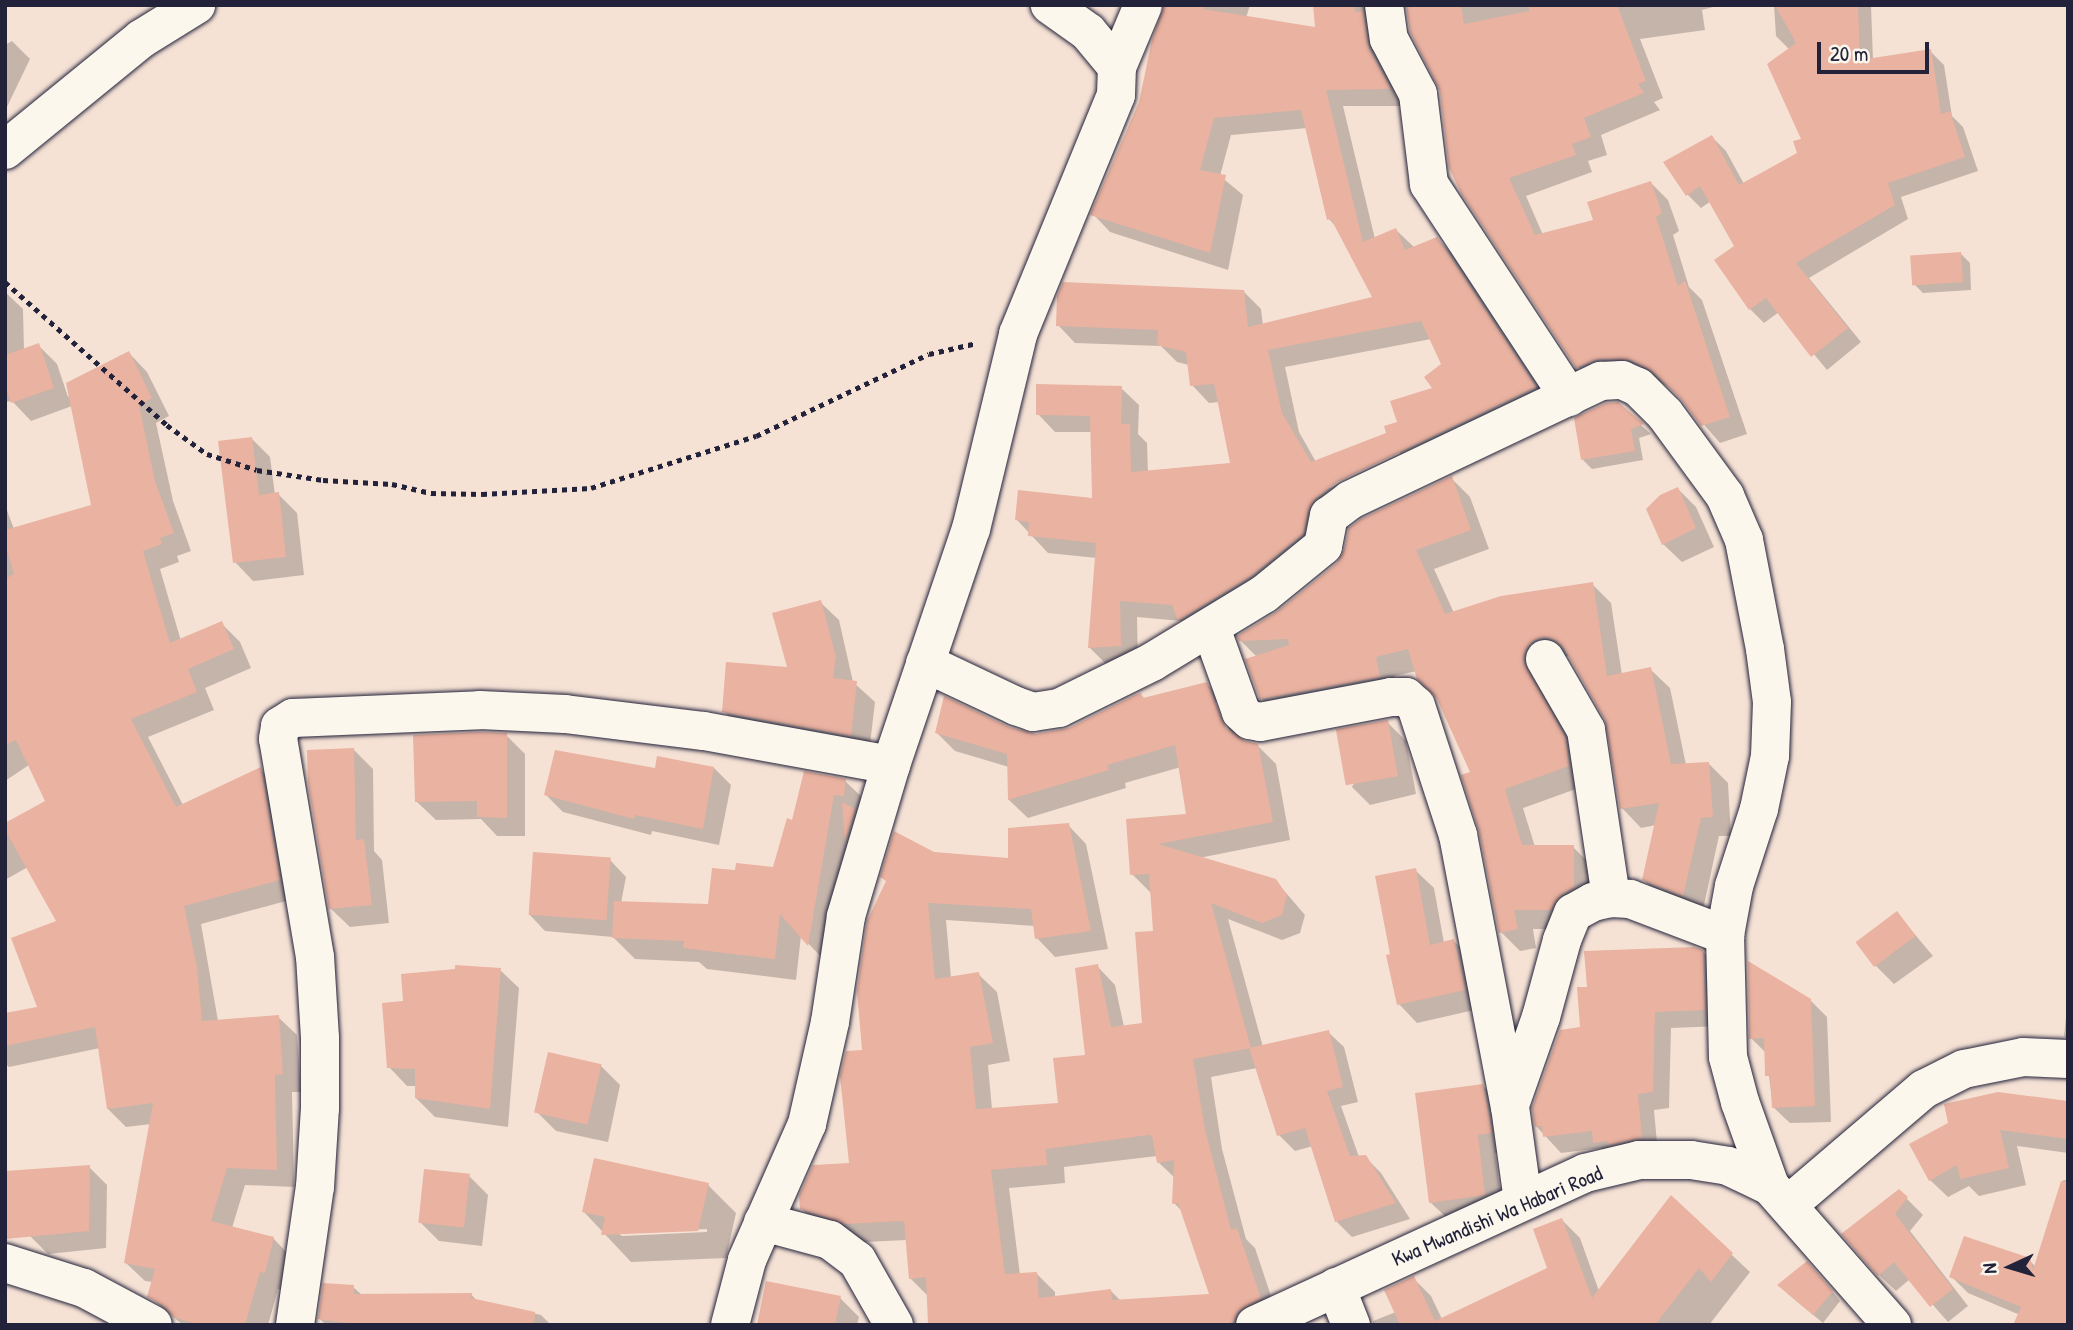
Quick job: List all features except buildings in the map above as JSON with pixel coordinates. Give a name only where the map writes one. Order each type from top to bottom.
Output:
[{"type":"street","points":[[5,150],[141,39],[196,5]]},
{"type":"street","points":[[1050,5],[1088,32],[1117,67]]},
{"type":"street","points":[[730,1325],[747,1260],[807,1124],[830,1022],[846,916],[891,765],[971,528],[1018,334],[1116,95],[1117,67],[1143,5]]},
{"type":"street","points":[[1384,5],[1389,39],[1418,94],[1429,184],[1569,397]]},
{"type":"street","points":[[925,663],[1033,712],[1059,708],[1152,662],[1264,594],[1323,546],[1329,516],[1350,500],[1601,381],[1622,380],[1638,387],[1665,414],[1725,496],[1744,540],[1772,702],[1770,756],[1759,809],[1734,886],[1725,934],[1728,1056],[1740,1102],[1779,1195],[1924,1089],[1964,1069],[2023,1056],[2068,1059]]},
{"type":"street","points":[[1211,628],[1241,712],[1250,720],[1260,722],[1391,697],[1406,697],[1416,706],[1458,835],[1510,1107],[1523,1200]]},
{"type":"street","points":[[1545,659],[1586,730],[1611,898]]},
{"type":"street","points":[[295,1325],[315,1187],[320,1108],[320,1038],[315,957],[278,739],[280,726],[293,718],[333,716],[480,710],[565,714],[704,731],[891,765]]},
{"type":"street","points":[[1510,1107],[1541,1017],[1562,940],[1573,913],[1593,902],[1611,898],[1630,899],[1725,934]]},
{"type":"street","name":"Kwa Mwandishi Wa Habari Road","points":[[1255,1325],[1585,1172],[1639,1160],[1691,1160],[1728,1166],[1779,1195],[1892,1325]]},
{"type":"street","points":[[763,1222],[830,1240],[857,1260],[894,1325]]},
{"type":"street","points":[[5,1263],[84,1288],[153,1325]]},
{"type":"street","points":[[1336,1287],[1351,1325]]},
{"type":"path","points":[[5,282],[167,425],[207,454],[257,470],[323,480],[391,484],[431,493],[482,494],[591,488],[756,436],[929,354],[1018,334]]}]
